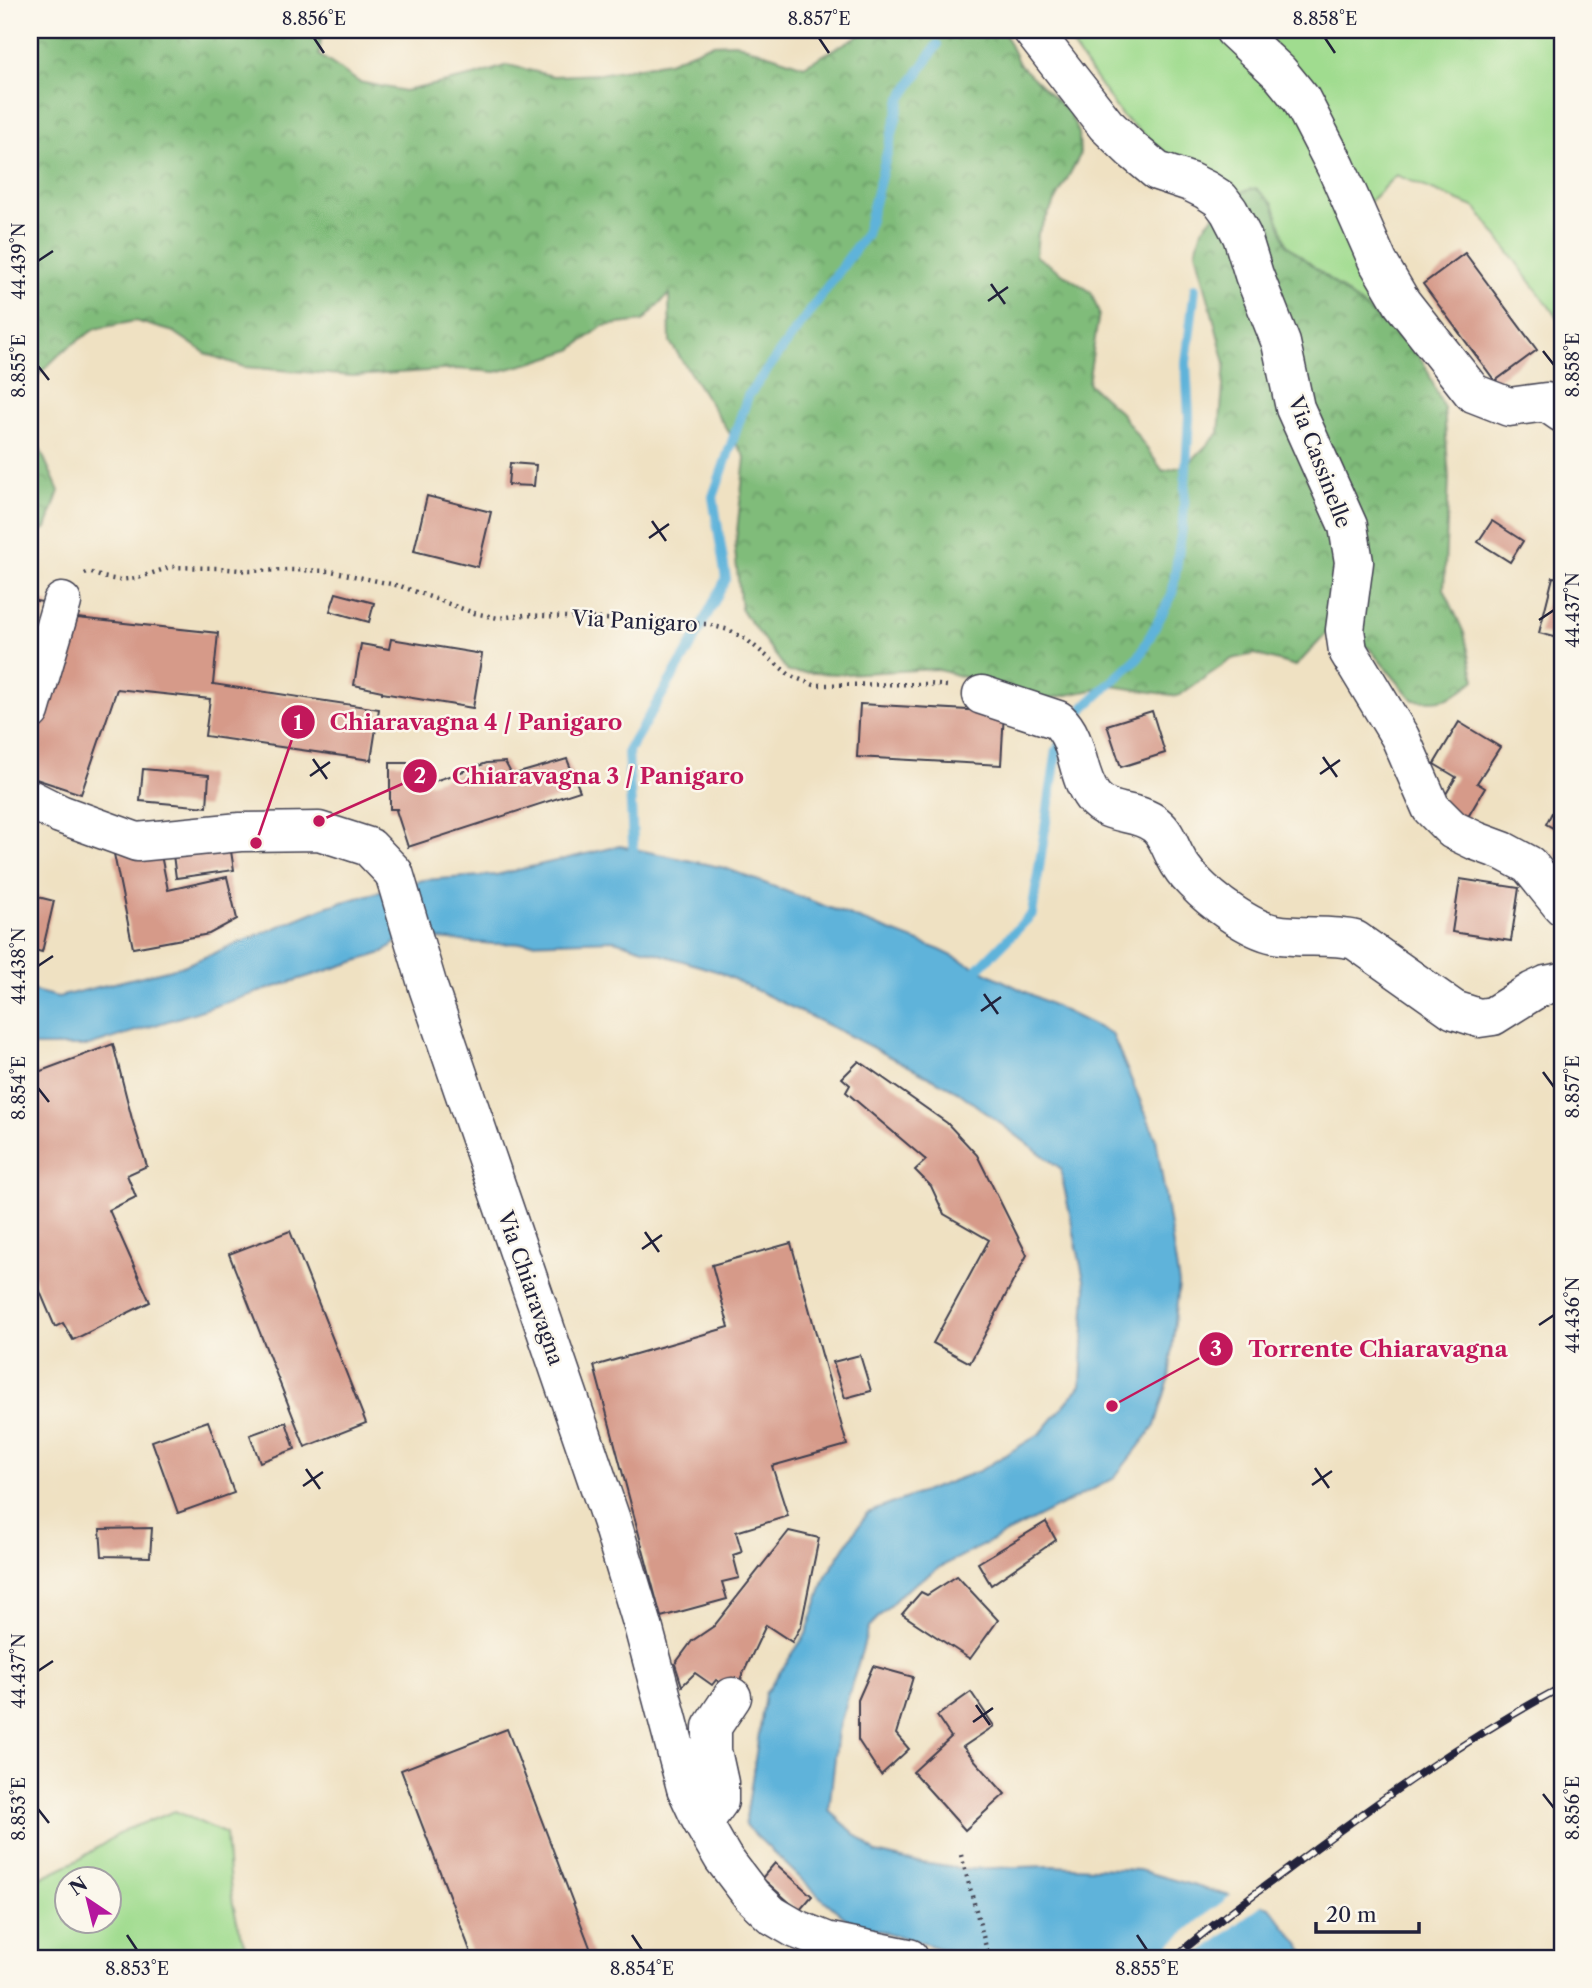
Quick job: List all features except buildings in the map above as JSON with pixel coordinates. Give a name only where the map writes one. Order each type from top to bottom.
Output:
[{"type":"street","name":"Via Cassinelle","points":[[1032,30],[1107,125],[1132,150],[1157,171],[1190,182],[1220,199],[1229,211],[1242,236],[1254,275],[1281,342],[1296,408],[1348,526],[1354,562],[1345,630],[1348,651],[1400,737],[1432,808],[1453,830],[1529,865],[1562,906]]},
{"type":"street","points":[[1234,30],[1279,72],[1300,99],[1336,167],[1378,262],[1402,303],[1473,393],[1509,407],[1546,402],[1562,413]]},
{"type":"street","points":[[30,711],[62,602]]},
{"type":"street","points":[[982,695],[1058,720],[1067,728],[1093,797],[1112,810],[1144,817],[1156,825],[1167,837],[1176,859],[1194,882],[1205,893],[1255,928],[1275,934],[1355,940],[1454,1010],[1479,1018],[1493,1016],[1533,991],[1562,982]]},
{"type":"street","name":"Via Chiaravagna","points":[[30,799],[60,814],[136,842],[240,832],[319,831],[369,847],[394,873],[419,960],[611,1520],[643,1626],[686,1788],[723,1858],[752,1896],[772,1915],[825,1950],[909,1958]]},
{"type":"street","points":[[703,1823],[719,1801],[719,1783],[712,1751],[712,1727],[732,1697]]},
{"type":"path","name":"Via Panigaro","points":[[62,602],[78,576],[89,572],[119,580],[138,578],[170,567],[331,571],[400,586],[474,613],[498,618],[525,615],[706,624],[729,630],[747,640],[791,676],[814,685],[929,684],[982,695]]},
{"type":"path","points":[[961,1855],[989,1958]]},
{"type":"green space","points":[[30,30],[322,30],[319,55],[359,82],[405,91],[474,76],[508,65],[553,76],[600,74],[668,62],[712,44],[735,43],[804,66],[865,30],[1003,30],[1019,64],[1069,112],[1079,133],[1080,155],[1038,233],[1036,256],[1091,292],[1099,313],[1088,383],[1121,413],[1163,471],[1187,465],[1219,433],[1225,363],[1196,251],[1202,229],[1233,194],[1256,188],[1273,204],[1287,245],[1413,347],[1426,367],[1444,409],[1449,479],[1444,589],[1464,633],[1475,680],[1447,699],[1413,700],[1369,648],[1327,633],[1296,666],[1254,654],[1232,659],[1178,696],[1112,686],[1042,700],[936,669],[843,674],[788,672],[741,609],[735,550],[745,457],[670,342],[669,294],[643,321],[603,326],[571,350],[496,372],[457,369],[353,376],[244,367],[207,354],[174,332],[135,321],[95,329],[63,351],[35,378],[30,401]]},
{"type":"green space","points":[[1061,30],[1562,30],[1562,324],[1476,208],[1396,175],[1352,220],[1413,347],[1286,245],[1273,204],[1233,194],[1174,160],[1122,116]]},
{"type":"green space","points":[[30,427],[59,491],[46,528],[30,539]]},
{"type":"green space","points":[[175,1811],[226,1834],[235,1914],[245,1944],[253,1958],[30,1958],[30,1883],[52,1872],[52,1936],[122,1936],[122,1866],[65,1866],[125,1830]]},
{"type":"water","points":[[620,846],[725,868],[940,950],[1112,1034],[1156,1138],[1179,1284],[1169,1379],[1155,1426],[1113,1479],[940,1567],[902,1593],[869,1627],[838,1731],[829,1810],[876,1853],[915,1862],[963,1869],[1051,1866],[1139,1870],[1270,1907],[1310,1958],[1042,1958],[1032,1954],[967,1956],[850,1922],[745,1825],[765,1694],[806,1634],[826,1576],[867,1513],[979,1471],[1041,1433],[1081,1385],[1086,1289],[1060,1168],[957,1091],[719,972],[614,940],[494,944],[404,936],[382,953],[89,1046],[30,1046],[30,990],[58,997],[183,966],[328,906],[423,880],[496,875]]},
{"type":"pier","points":[[1234,1893],[1265,1902],[1194,1958],[1155,1958],[1199,1920]]},
{"type":"waterway","points":[[634,861],[628,751],[687,653],[726,579],[713,497],[748,396],[866,234],[901,99],[937,45]]},
{"type":"waterway","points":[[1072,723],[1078,713],[1139,657],[1172,595],[1183,522],[1189,417],[1186,363],[1195,288]]},
{"type":"waterway","points":[[968,979],[1032,914],[1057,750],[1061,744]]},
{"type":"railway","points":[[1174,1958],[1234,1909],[1393,1792],[1459,1748],[1562,1687]]},
{"type":"place","name":"Chiaravagna 3 / Panigaro","points":[[319,821]]},
{"type":"place","name":"Chiaravagna 4 / Panigaro","points":[[256,843]]},
{"type":"place","name":"Torrente Chiaravagna","points":[[1112,1406]]}]
